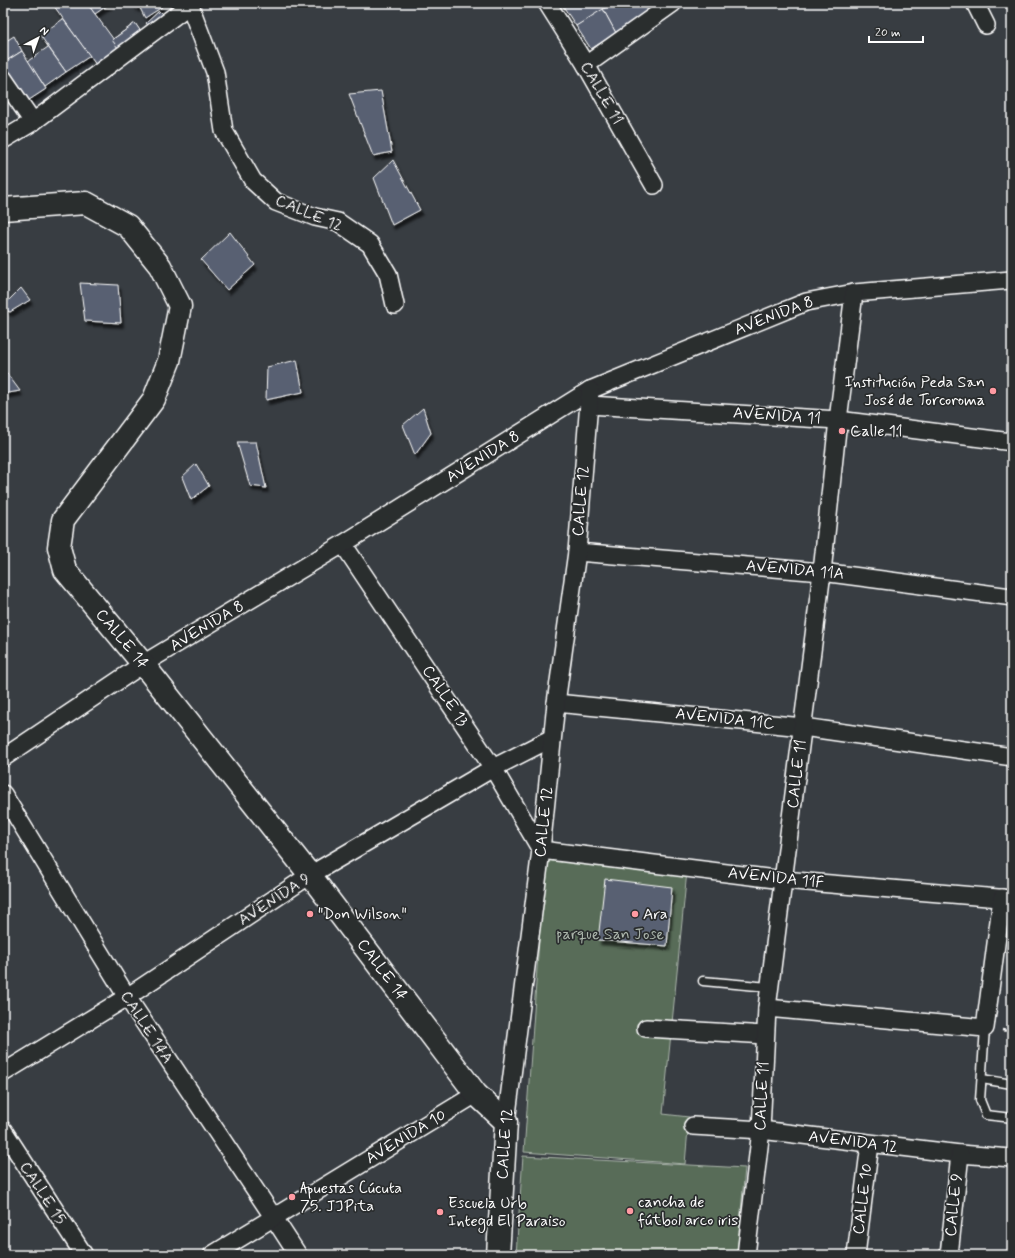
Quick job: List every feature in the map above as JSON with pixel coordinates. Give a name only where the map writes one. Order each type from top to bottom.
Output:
[{"type":"street","name":"CALLE 11","points":[[547,3],[586,65],[654,185]]},
{"type":"street","points":[[586,65],[673,3]]},
{"type":"street","points":[[975,3],[986,25]]},
{"type":"street","points":[[3,140],[33,122],[190,4]]},
{"type":"street","name":"CALLE 12","points":[[190,4],[214,72],[224,131],[254,181],[276,202],[315,217],[338,222],[370,244],[388,274],[395,305]]},
{"type":"street","points":[[3,78],[33,122]]},
{"type":"street","name":"CALLE 14","points":[[3,209],[86,203],[128,226],[160,266],[180,306],[169,361],[154,399],[63,520],[59,546],[64,570],[143,664],[310,875],[476,1094],[506,1122]]},
{"type":"street","name":"AVENIDA 8","points":[[3,758],[143,664],[590,397],[806,302],[854,293],[1012,280]]},
{"type":"street","name":"CALLE 11","points":[[746,1255],[761,1130],[769,988],[822,572],[838,420],[854,293]]},
{"type":"street","name":"CALLE 12","points":[[498,1255],[506,1122],[542,850],[556,703],[577,552],[590,397]]},
{"type":"street","name":"AVENIDA 11","points":[[590,397],[838,420],[1012,442]]},
{"type":"street","name":"CALLE 13","points":[[343,544],[494,768],[542,850]]},
{"type":"street","name":"AVENIDA 11A","points":[[577,552],[822,572],[1012,597]]},
{"type":"street","name":"AVENIDA 11C","points":[[556,703],[803,727],[1012,757]]},
{"type":"street","name":"AVENIDA 9","points":[[3,1073],[126,997],[310,875],[494,768],[552,738]]},
{"type":"street","name":"CALLE 14A","points":[[3,794],[126,997],[298,1255]]},
{"type":"street","name":"AVENIDA 11F","points":[[542,850],[783,880],[1007,898]]},
{"type":"street","points":[[767,1008],[986,1028],[1007,898]]},
{"type":"street","points":[[646,1028],[766,1035]]},
{"type":"street","name":"AVENIDA 10","points":[[212,1255],[476,1094]]},
{"type":"street","name":"AVENIDA 12","points":[[693,1126],[761,1130],[870,1144],[1012,1158]]},
{"type":"street","name":"CALLE 15","points":[[3,1130],[84,1255]]},
{"type":"street","name":"CALLE 10","points":[[856,1255],[870,1144]]},
{"type":"street","name":"CALLE 9","points":[[949,1255],[960,1154]]},
{"type":"lane","points":[[703,981],[769,988]]},
{"type":"lane","points":[[986,1028],[980,1100],[986,1115],[1012,1118]]},
{"type":"lane","points":[[982,1079],[1012,1084]]},
{"type":"green space","name":"parque San Jose","points":[[545,856],[687,871],[663,1114],[689,1117],[685,1164],[524,1152]]},
{"type":"green space","name":"cancha de fútbol arco iris","points":[[523,1156],[745,1168],[737,1255],[516,1255]]},
{"type":"building","points":[[58,3],[87,3],[122,51],[99,69],[54,6]]},
{"type":"building","points":[[87,3],[111,3],[95,14]]},
{"type":"building","points":[[133,3],[144,3],[136,8]]},
{"type":"building","points":[[148,3],[159,3],[162,7],[145,18],[140,8]]},
{"type":"building","points":[[561,3],[618,3],[576,26]]},
{"type":"building","points":[[615,3],[663,3],[617,35],[603,9]]},
{"type":"building","points":[[603,9],[616,33],[591,49],[576,26]]},
{"type":"building","points":[[159,11],[167,19],[153,31],[146,23]]},
{"type":"building","points":[[63,19],[90,56],[66,72],[40,35]]},
{"type":"building","points":[[135,23],[143,36],[122,51],[113,39]]},
{"type":"building","points":[[135,23],[144,36],[121,52],[112,40]]},
{"type":"building","points":[[14,36],[22,51],[3,63],[3,43]]},
{"type":"building","points":[[48,47],[66,72],[45,87],[28,61]]},
{"type":"building","points":[[22,51],[46,89],[23,104],[3,73],[3,63]]},
{"type":"building","points":[[381,91],[392,152],[373,156],[349,94]]},
{"type":"building","points":[[393,160],[420,210],[392,225],[374,178]]},
{"type":"building","points":[[230,232],[255,265],[227,290],[201,260]]},
{"type":"building","points":[[80,283],[118,285],[121,323],[85,321]]},
{"type":"building","points":[[21,288],[30,300],[10,312],[3,309],[3,306]]},
{"type":"building","points":[[297,360],[303,392],[266,400],[267,367]]},
{"type":"building","points":[[3,368],[20,391],[3,394]]},
{"type":"building","points":[[423,408],[431,433],[415,455],[403,425]]},
{"type":"building","points":[[237,442],[256,442],[266,488],[250,486]]},
{"type":"building","points":[[196,464],[209,486],[191,500],[182,477]]},
{"type":"building","name":"Ara","points":[[605,879],[672,887],[667,946],[598,940]]},
{"type":"place","name":"Institución Peda San José de Torcoroma","points":[[993,391]]},
{"type":"place","name":"Calle 11","points":[[842,431]]},
{"type":"place","name":"\"Don Wilson\"","points":[[310,914]]},
{"type":"place","name":"Ara","points":[[635,914]]},
{"type":"place","name":"Apuestas Cúcuta 75. JJPita","points":[[292,1197]]},
{"type":"place","name":"cancha de fútbol arco iris","points":[[630,1211]]},
{"type":"place","name":"Escuela Urb Integd El Paraiso","points":[[440,1212]]}]
